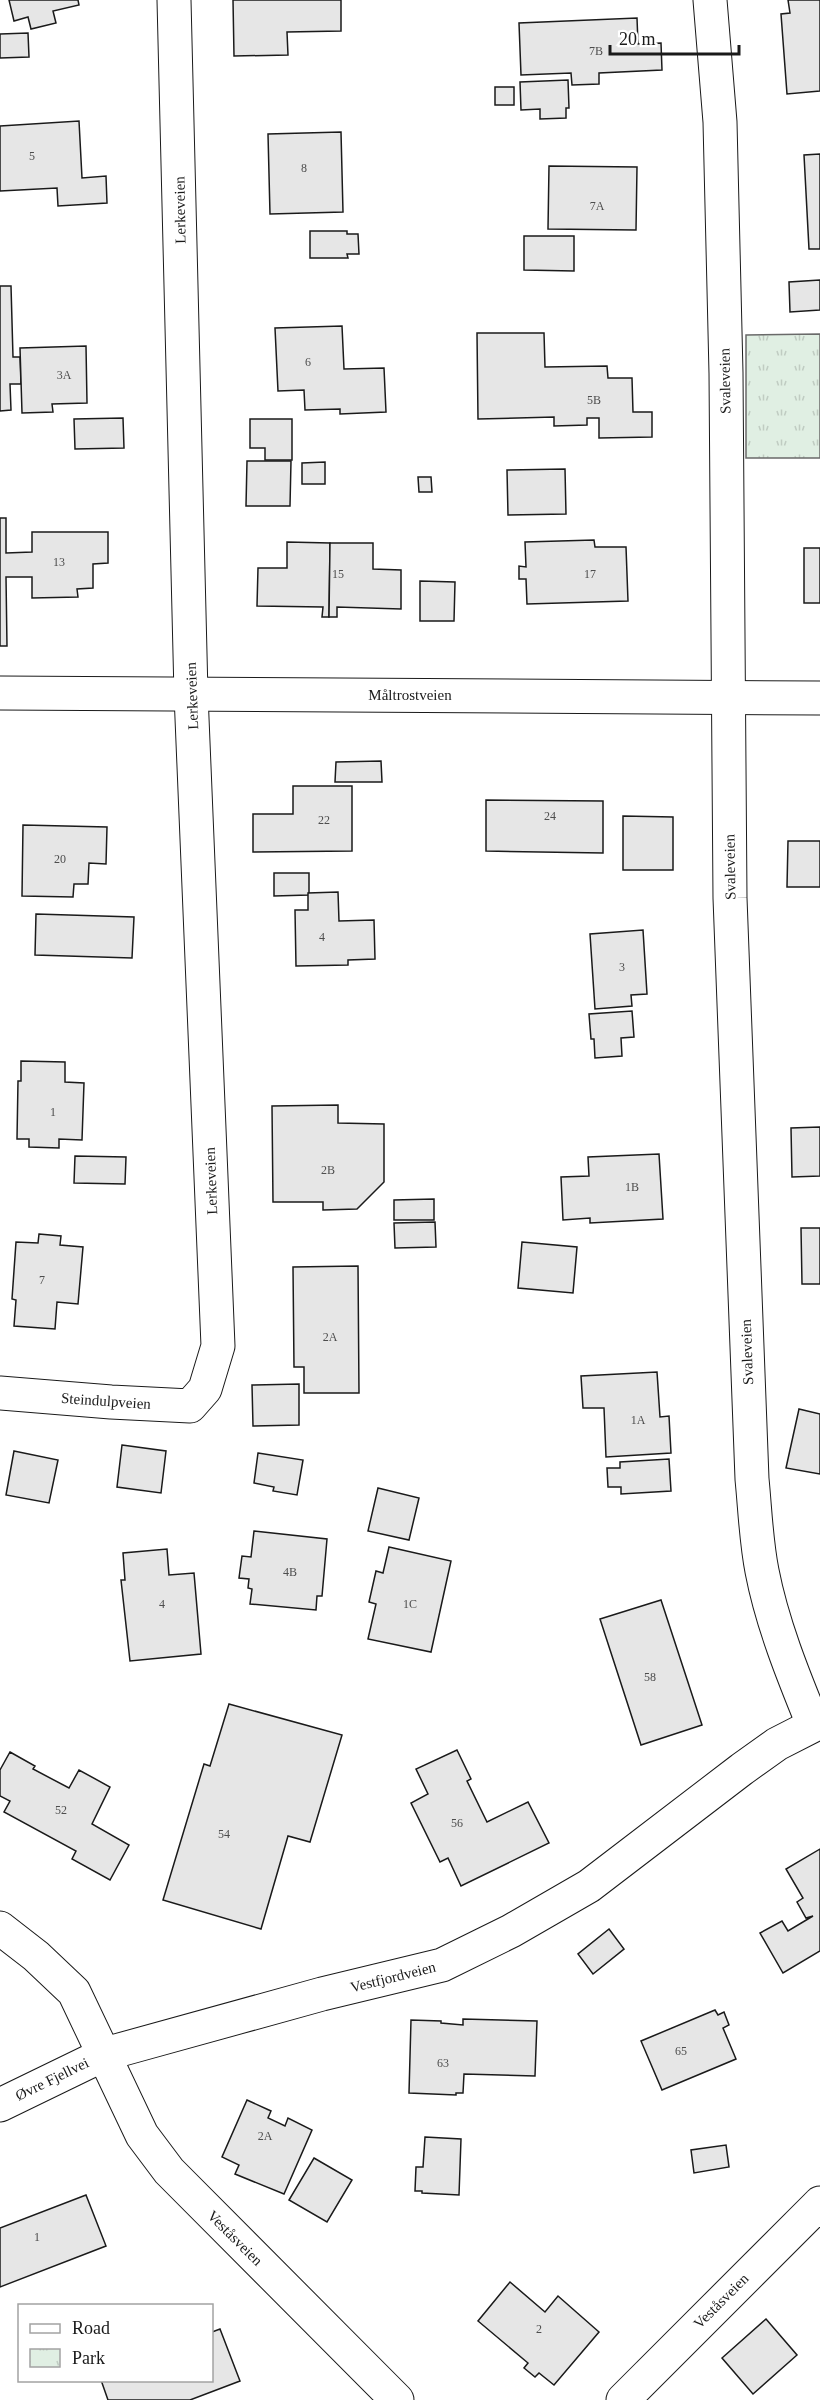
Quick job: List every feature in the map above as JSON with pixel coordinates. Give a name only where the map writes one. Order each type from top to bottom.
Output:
[{"type":"street","name":"Lerkeveien","points":[[174,0],[191,694],[218,1346],[205,1389]]},
{"type":"street","name":"Svaleveien","points":[[710,0],[720,122],[730,898],[752,1479],[761,1569],[797,1685],[817,1723]]},
{"type":"street","name":"Måltrostveien","points":[[0,693],[820,698]]},
{"type":"street","name":"Steindulpveien","points":[[0,1393],[190,1406],[205,1389]]},
{"type":"street","name":"Vestfjordveien","points":[[105,2054],[322,1994],[442,1965],[511,1931],[589,1886],[751,1762],[777,1744],[817,1723]]},
{"type":"street","points":[[0,1928],[36,1956],[74,1992],[105,2054]]},
{"type":"street","name":"Øvre Fjellvei","points":[[0,2105],[105,2054]]},
{"type":"street","name":"Veståsveien","points":[[105,2054],[142,2135],[169,2171],[397,2400]]},
{"type":"street","name":"Veståsveien","points":[[623,2400],[820,2203]]},
{"type":"green space","points":[[820,334],[820,458],[746,458],[746,335]]},
{"type":"building","points":[[9,0],[78,0],[79,5],[53,11],[56,23],[31,29],[28,17],[14,21]]},
{"type":"building","points":[[233,0],[341,0],[341,31],[287,32],[288,55],[234,56]]},
{"type":"building","points":[[788,0],[820,0],[820,91],[787,94],[781,14],[790,13]]},
{"type":"building","points":[[637,18],[638,44],[661,43],[662,70],[599,73],[599,84],[572,85],[571,73],[521,75],[519,23]]},
{"type":"building","points":[[28,33],[29,57],[0,58],[0,34]]},
{"type":"building","points":[[568,80],[569,108],[566,108],[566,118],[540,119],[540,109],[521,110],[520,82]]},
{"type":"building","points":[[495,87],[514,87],[514,105],[495,105]]},
{"type":"building","points":[[79,121],[82,178],[106,176],[107,203],[58,206],[57,188],[0,191],[0,126]]},
{"type":"building","points":[[341,132],[343,212],[270,214],[268,134]]},
{"type":"building","points":[[820,154],[820,249],[809,249],[804,155]]},
{"type":"building","points":[[549,166],[637,167],[636,230],[548,229]]},
{"type":"building","points":[[310,231],[347,231],[347,234],[358,234],[359,254],[347,254],[348,258],[310,258]]},
{"type":"building","points":[[524,236],[574,236],[574,271],[524,270]]},
{"type":"building","points":[[820,280],[820,310],[790,312],[789,282]]},
{"type":"building","points":[[0,286],[11,286],[13,357],[20,357],[21,384],[10,384],[11,410],[0,411]]},
{"type":"building","points":[[342,326],[344,369],[384,368],[386,412],[340,414],[340,409],[305,410],[304,390],[278,391],[275,328]]},
{"type":"building","points":[[477,333],[544,333],[545,367],[607,366],[608,378],[632,378],[633,412],[652,412],[652,437],[599,438],[599,418],[587,418],[587,425],[554,426],[554,417],[478,419]]},
{"type":"building","points":[[86,346],[87,403],[52,404],[53,412],[22,413],[20,348]]},
{"type":"building","points":[[123,418],[124,448],[75,449],[74,419]]},
{"type":"building","points":[[250,419],[292,419],[292,460],[265,460],[265,448],[250,448]]},
{"type":"building","points":[[247,461],[291,461],[290,506],[246,506]]},
{"type":"building","points":[[325,462],[325,484],[302,484],[302,463]]},
{"type":"building","points":[[565,469],[566,514],[508,515],[507,470]]},
{"type":"building","points":[[418,477],[431,477],[432,492],[419,492]]},
{"type":"building","points":[[0,518],[6,518],[6,553],[32,552],[32,532],[108,532],[108,563],[93,564],[93,588],[77,589],[78,597],[32,598],[32,577],[6,577],[7,646],[0,646]]},
{"type":"building","points":[[594,540],[595,547],[626,547],[628,601],[527,604],[526,579],[519,579],[519,566],[526,567],[525,542]]},
{"type":"building","points":[[287,542],[330,543],[329,617],[322,617],[323,607],[257,606],[258,568],[287,568]]},
{"type":"building","points":[[330,543],[373,543],[373,569],[401,570],[401,609],[337,607],[337,617],[329,617]]},
{"type":"building","points":[[804,548],[820,548],[820,603],[804,603]]},
{"type":"building","points":[[420,581],[455,582],[454,621],[420,621]]},
{"type":"building","points":[[381,761],[382,782],[335,782],[336,762]]},
{"type":"building","points":[[293,786],[352,786],[352,851],[253,852],[253,814],[293,814]]},
{"type":"building","points":[[486,800],[603,801],[603,853],[486,851]]},
{"type":"building","points":[[623,816],[673,817],[673,870],[623,870]]},
{"type":"building","points":[[23,825],[107,827],[106,864],[89,863],[88,884],[74,884],[73,897],[22,896]]},
{"type":"building","points":[[788,841],[820,841],[820,887],[787,887]]},
{"type":"building","points":[[274,873],[309,873],[309,895],[274,896]]},
{"type":"building","points":[[338,892],[339,921],[374,920],[375,959],[348,960],[348,965],[296,966],[295,910],[308,910],[308,893]]},
{"type":"building","points":[[36,914],[134,917],[132,958],[35,955]]},
{"type":"building","points":[[643,930],[647,994],[631,995],[632,1006],[595,1009],[590,934]]},
{"type":"building","points":[[632,1011],[634,1037],[621,1038],[622,1056],[595,1058],[589,1014]]},
{"type":"building","points":[[21,1061],[65,1062],[65,1082],[84,1083],[82,1140],[59,1139],[59,1148],[29,1147],[29,1139],[17,1139],[18,1081],[21,1081]]},
{"type":"building","points":[[338,1105],[338,1123],[384,1124],[384,1182],[357,1209],[323,1210],[323,1202],[273,1202],[272,1106]]},
{"type":"building","points":[[820,1127],[820,1176],[792,1177],[791,1128]]},
{"type":"building","points":[[659,1154],[663,1219],[590,1223],[590,1218],[563,1220],[561,1177],[589,1176],[588,1157]]},
{"type":"building","points":[[75,1156],[126,1157],[125,1184],[74,1183]]},
{"type":"building","points":[[434,1199],[434,1220],[394,1220],[394,1200]]},
{"type":"building","points":[[435,1222],[436,1247],[395,1248],[394,1223]]},
{"type":"building","points":[[801,1228],[820,1228],[820,1284],[802,1284]]},
{"type":"building","points":[[39,1234],[61,1236],[60,1245],[83,1247],[78,1304],[57,1302],[55,1329],[14,1326],[16,1300],[12,1299],[16,1242],[38,1243]]},
{"type":"building","points":[[522,1242],[577,1247],[573,1293],[518,1288]]},
{"type":"building","points":[[358,1266],[359,1393],[304,1393],[304,1367],[294,1367],[293,1267]]},
{"type":"building","points":[[657,1372],[660,1417],[669,1416],[671,1453],[606,1457],[604,1408],[583,1408],[581,1376]]},
{"type":"building","points":[[299,1384],[299,1425],[253,1426],[252,1385]]},
{"type":"building","points":[[799,1409],[820,1414],[820,1474],[786,1468]]},
{"type":"building","points":[[122,1445],[166,1451],[161,1493],[117,1487]]},
{"type":"building","points":[[14,1451],[58,1460],[49,1503],[6,1495]]},
{"type":"building","points":[[258,1453],[303,1460],[297,1495],[273,1491],[274,1487],[254,1483]]},
{"type":"building","points":[[669,1459],[671,1491],[621,1494],[621,1487],[608,1487],[607,1468],[620,1468],[620,1462]]},
{"type":"building","points":[[378,1488],[419,1498],[409,1540],[368,1531]]},
{"type":"building","points":[[254,1531],[327,1539],[322,1596],[317,1596],[316,1610],[250,1604],[252,1589],[248,1588],[249,1579],[239,1578],[242,1556],[251,1557]]},
{"type":"building","points":[[389,1547],[451,1561],[431,1652],[368,1639],[376,1604],[369,1602],[376,1571],[383,1573]]},
{"type":"building","points":[[167,1549],[169,1575],[194,1573],[201,1654],[130,1661],[121,1580],[125,1580],[123,1553]]},
{"type":"building","points":[[661,1600],[702,1725],[641,1745],[600,1619]]},
{"type":"building","points":[[229,1704],[342,1735],[310,1842],[288,1836],[261,1929],[163,1900],[204,1764],[210,1766]]},
{"type":"building","points":[[457,1750],[471,1779],[467,1781],[487,1822],[528,1802],[549,1843],[461,1886],[448,1858],[440,1862],[411,1803],[428,1794],[416,1769]]},
{"type":"building","points":[[10,1752],[35,1766],[33,1769],[69,1788],[79,1770],[110,1787],[92,1824],[129,1845],[110,1880],[72,1859],[76,1851],[4,1812],[10,1801],[0,1796],[0,1770]]},
{"type":"building","points":[[820,1849],[820,1951],[783,1973],[760,1933],[782,1921],[788,1931],[813,1916],[806,1918],[797,1902],[803,1898],[786,1869]]},
{"type":"building","points":[[609,1929],[624,1949],[593,1974],[578,1954]]},
{"type":"building","points":[[715,2010],[718,2015],[724,2012],[729,2025],[723,2028],[736,2059],[662,2090],[641,2041]]},
{"type":"building","points":[[463,2019],[537,2021],[535,2076],[464,2074],[463,2093],[456,2093],[456,2095],[409,2093],[411,2020],[441,2021],[441,2023],[463,2025]]},
{"type":"building","points":[[247,2100],[271,2111],[268,2118],[285,2126],[288,2118],[312,2130],[284,2194],[235,2174],[239,2165],[222,2157]]},
{"type":"building","points":[[425,2137],[461,2139],[459,2195],[415,2191],[416,2167],[423,2167]]},
{"type":"building","points":[[726,2145],[729,2167],[694,2173],[691,2150]]},
{"type":"building","points":[[314,2158],[352,2180],[327,2222],[289,2200]]},
{"type":"building","points":[[86,2195],[106,2246],[0,2287],[0,2228]]},
{"type":"building","points":[[510,2282],[545,2312],[558,2296],[599,2332],[554,2385],[539,2373],[535,2377],[524,2368],[528,2363],[478,2321]]},
{"type":"building","points":[[766,2319],[797,2355],[753,2394],[722,2358]]},
{"type":"building","points":[[220,2329],[240,2381],[190,2400],[108,2400],[102,2382],[213,2382],[213,2332]]}]
